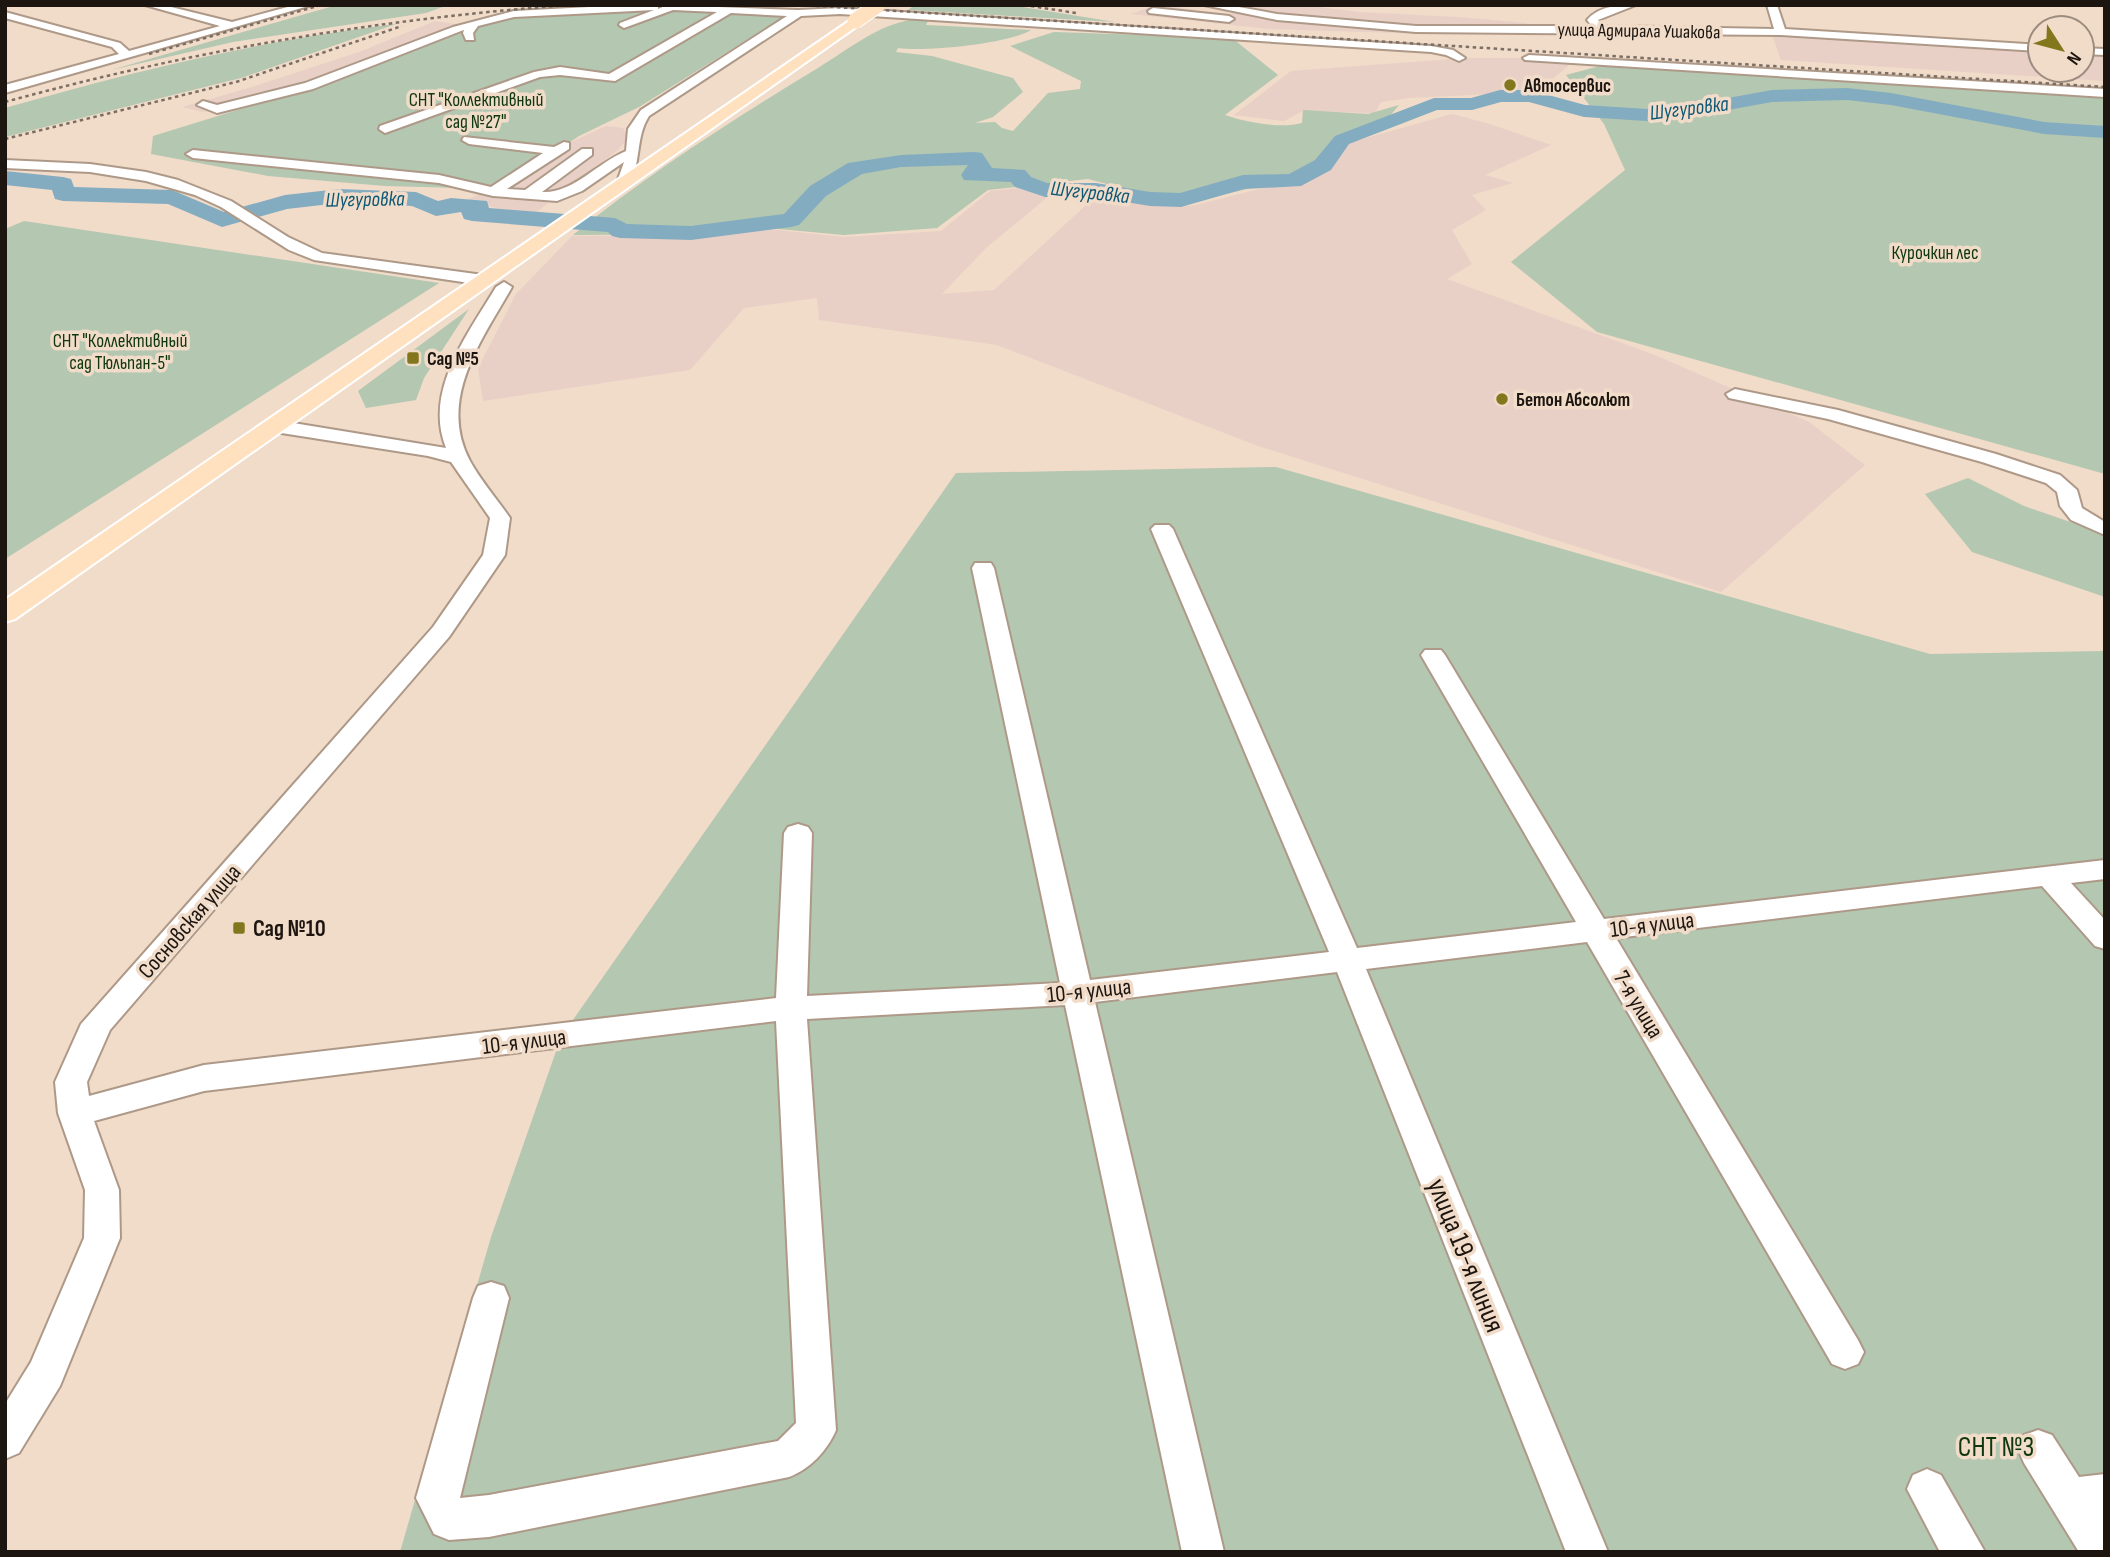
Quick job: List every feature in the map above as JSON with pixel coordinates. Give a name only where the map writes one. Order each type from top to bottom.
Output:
[{"type":"main road","points":[[5,613],[275,426],[494,284],[547,236],[878,5]]},
{"type":"street","points":[[150,5],[234,26]]},
{"type":"street","points":[[5,89],[307,5]]},
{"type":"street","points":[[1237,12],[1264,5]]},
{"type":"street","points":[[1600,29],[1592,20],[1599,14],[1632,5]]},
{"type":"street","points":[[1772,5],[1781,32]]},
{"type":"street","points":[[1183,15],[1212,6]]},
{"type":"street","name":"улица Адмирала Ушакова","points":[[1212,6],[1237,12],[1416,29],[1465,23],[1600,29],[1781,32],[2026,47]]},
{"type":"street","points":[[624,25],[672,7]]},
{"type":"street","points":[[203,105],[217,109],[253,100],[438,31],[457,29],[514,14],[672,7],[798,13],[840,11],[1431,49],[1449,52],[1459,58]]},
{"type":"street","points":[[385,129],[538,74],[560,71],[611,78],[730,9]]},
{"type":"street","points":[[1153,12],[1302,25],[1416,29]]},
{"type":"street","points":[[624,182],[632,153],[634,129],[645,113],[798,13]]},
{"type":"street","points":[[5,15],[116,45],[127,55]]},
{"type":"street","points":[[470,38],[468,33],[473,25]]},
{"type":"street","points":[[1529,58],[2105,93]]},
{"type":"street","points":[[262,88],[286,86]]},
{"type":"street","points":[[232,97],[253,100]]},
{"type":"street","points":[[469,140],[560,148],[493,192]]},
{"type":"street","points":[[528,195],[587,152]]},
{"type":"street","points":[[193,154],[439,179],[493,192],[556,197],[577,188],[611,162],[632,153]]},
{"type":"street","points":[[5,164],[67,166],[142,174],[228,205],[298,251],[319,257],[494,284]]},
{"type":"street","name":"Сосновская улица","points":[[5,1440],[47,1373],[102,1238],[102,1190],[75,1113],[71,1082],[97,1024],[441,632],[494,555],[500,518],[459,458],[447,416],[454,374],[494,284]]},
{"type":"street","points":[[1735,394],[1831,414],[1989,458],[2053,479],[2067,490],[2067,504],[2080,520],[2105,529]]},
{"type":"street","points":[[275,426],[429,450],[459,458]]},
{"type":"street","name":"улица 19-я линия","points":[[1162,529],[1347,959],[1587,1552]]},
{"type":"street","points":[[983,568],[1203,1552]]},
{"type":"street","name":"7-я улица","points":[[1433,655],[1845,1352]]},
{"type":"street","points":[[491,1298],[437,1499],[449,1519],[489,1516],[789,1458],[816,1430],[791,1009],[798,833]]},
{"type":"street","name":"10-я улица","points":[[75,1113],[204,1078],[791,1009],[1077,993],[2105,869]]},
{"type":"street","points":[[2049,876],[2105,939]]},
{"type":"street","points":[[2038,1449],[2087,1497],[2103,1552]]},
{"type":"street","points":[[1927,1489],[1964,1552]]},
{"type":"shaded area","points":[[1156,5],[1230,14],[1253,6],[1302,5],[1360,12],[1526,23],[1534,34],[1269,29],[1131,14]]},
{"type":"shaded area","points":[[435,21],[468,26],[374,62],[243,103],[203,112],[182,107],[359,52]]},
{"type":"shaded area","points":[[1772,35],[2026,50],[2026,76],[1781,60]]},
{"type":"shaded area","points":[[2096,55],[2105,55],[2105,81],[2096,80]]},
{"type":"shaded area","points":[[1466,58],[1530,58],[1573,62],[1550,81],[1529,92],[1410,98],[1381,102],[1375,113],[1303,111],[1284,121],[1234,115],[1291,71]]},
{"type":"shaded area","points":[[1452,114],[1551,145],[1485,175],[1513,183],[1472,195],[1486,210],[1452,230],[1472,264],[1447,279],[1655,355],[1809,422],[1865,465],[1721,592],[1258,446],[997,345],[819,320],[817,298],[744,308],[690,370],[483,401],[478,368],[516,294],[572,236],[702,235],[756,228],[845,237],[941,231],[990,191],[1026,187],[1050,195],[986,248],[942,294],[994,290],[1086,205],[1108,197],[1191,206],[1279,184],[1305,181],[1332,167],[1348,143]]},
{"type":"shaded area","points":[[606,126],[623,128],[628,138],[618,150],[534,214],[508,212],[483,204],[460,203],[503,183],[556,149]]},
{"type":"green space","points":[[337,5],[448,5],[426,13],[233,42],[111,70]]},
{"type":"green space","name":"СНТ \"Коллективный сад №27\"","points":[[703,5],[796,9],[639,107],[579,136],[499,189],[385,186],[268,176],[151,154],[153,136],[318,85],[509,13],[616,6]]},
{"type":"green space","points":[[915,5],[1009,5],[1115,22],[908,10]]},
{"type":"green space","points":[[918,19],[928,21],[926,25],[1031,30],[986,43],[946,48],[898,48],[896,52],[932,56],[1013,78],[1023,92],[993,117],[975,123],[995,122],[1002,128],[1013,131],[1048,93],[1080,89],[1081,81],[1010,46],[1054,32],[1232,38],[1278,75],[1225,115],[1252,122],[1293,125],[1302,123],[1303,110],[1368,114],[1399,105],[1384,123],[1329,144],[1338,155],[1295,178],[1183,204],[1088,179],[988,190],[937,228],[844,235],[756,227],[698,234],[573,235],[692,147],[854,45],[891,25]]},
{"type":"green space","points":[[396,24],[241,78],[5,137],[5,108],[199,58]]},
{"type":"green space","name":"Курочкин лес","points":[[1611,63],[2105,95],[2105,474],[1597,332],[1511,262],[1625,170],[1604,124],[1566,75]]},
{"type":"green space","name":"СНТ \"Коллективный сад Тюльпан-5\"","points":[[24,221],[439,283],[5,559],[5,229]]},
{"type":"green space","points":[[469,309],[424,378],[416,400],[366,408],[358,391]]},
{"type":"green space","name":"СНТ №3","points":[[1276,467],[1930,654],[2105,651],[2105,1552],[400,1552],[491,1237],[561,1037],[956,473]]},
{"type":"green space","points":[[1968,478],[2024,506],[2105,534],[2105,597],[1972,552],[1925,494]]},
{"type":"waterway","name":"Шугуровка","points":[[5,178],[63,184],[63,194],[172,197],[222,220],[285,202],[339,196],[416,199],[436,209],[451,205],[479,206],[472,214],[615,225],[620,231],[691,233],[791,220],[818,191],[856,168],[901,161],[974,158],[981,168],[972,175],[1017,175],[1023,182],[1045,190],[1096,190],[1150,199],[1181,200],[1243,182],[1293,181],[1323,165],[1342,140],[1434,104],[1472,104],[1500,96],[1530,96],[1584,111],[1662,116],[1772,96],[1847,94],[1891,99],[2044,128],[2105,132]]},
{"type":"railway","points":[[149,54],[321,5]]},
{"type":"railway","points":[[5,102],[145,67],[285,40],[426,19],[569,5]]},
{"type":"railway","points":[[802,5],[2105,87]]},
{"type":"railway","points":[[1024,5],[1076,13]]},
{"type":"railway","points":[[5,139],[236,82],[402,26]]},
{"type":"place","name":"Автосервис","points":[[1510,85]]},
{"type":"place","name":"Сад №5","points":[[413,358]]},
{"type":"place","name":"Бетон Абсолют","points":[[1502,399]]},
{"type":"place","name":"Сад №10","points":[[239,928]]}]
